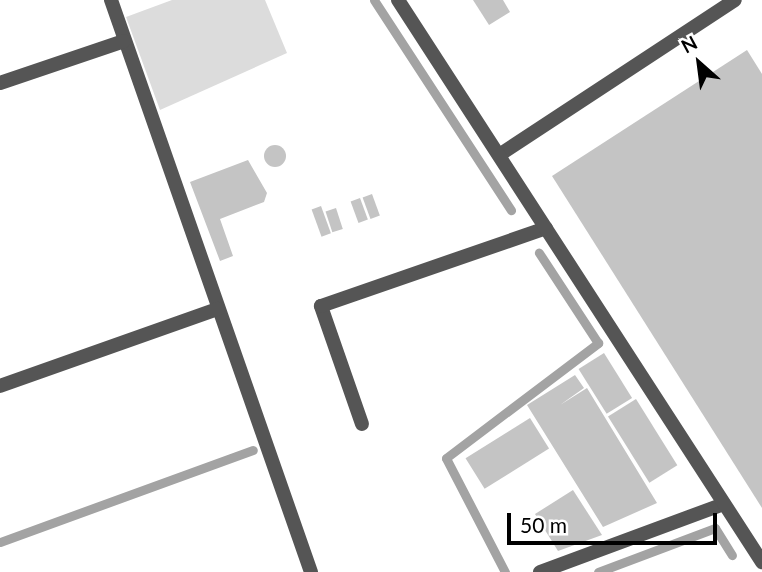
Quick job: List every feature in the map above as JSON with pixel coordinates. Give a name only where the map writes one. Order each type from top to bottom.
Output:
[{"type":"street","points":[[111,0],[311,572]]},
{"type":"street","points":[[398,0],[762,562]]},
{"type":"street","points":[[499,155],[735,0]]},
{"type":"street","points":[[0,83],[124,41]]},
{"type":"street","points":[[362,424],[321,306],[546,228]]},
{"type":"street","points":[[0,386],[218,309]]},
{"type":"street","points":[[540,572],[724,504]]},
{"type":"shaded area","points":[[172,0],[265,0],[287,53],[160,110],[126,17]]},
{"type":"building","points":[[473,0],[503,0],[510,12],[489,25]]},
{"type":"building","points":[[747,50],[762,74],[762,508],[552,176]]},
{"type":"building","points":[[275,145],[283,148],[286,156],[283,164],[275,167],[267,164],[264,156],[267,148]]},
{"type":"building","points":[[248,160],[267,193],[264,202],[220,219],[233,256],[220,261],[190,182]]},
{"type":"building","points":[[372,194],[380,216],[370,219],[363,197]]},
{"type":"building","points":[[360,198],[368,220],[358,223],[351,201]]},
{"type":"building","points":[[321,206],[331,233],[322,237],[312,209]]},
{"type":"building","points":[[336,208],[343,229],[332,232],[326,211]]},
{"type":"building","points":[[604,353],[632,398],[607,414],[579,369]]},
{"type":"building","points":[[575,375],[584,388],[560,405],[587,388],[657,503],[603,527],[527,405]]},
{"type":"building","points":[[636,399],[677,465],[649,483],[608,416]]},
{"type":"building","points":[[530,418],[549,449],[485,489],[466,458]]},
{"type":"building","points":[[573,490],[602,535],[558,551],[535,514]]},
{"type":"waterway","points":[[374,0],[511,210]]},
{"type":"waterway","points":[[505,572],[446,458],[598,343],[539,253]]},
{"type":"waterway","points":[[0,542],[253,450]]},
{"type":"waterway","points":[[598,572],[715,528],[732,555]]}]
